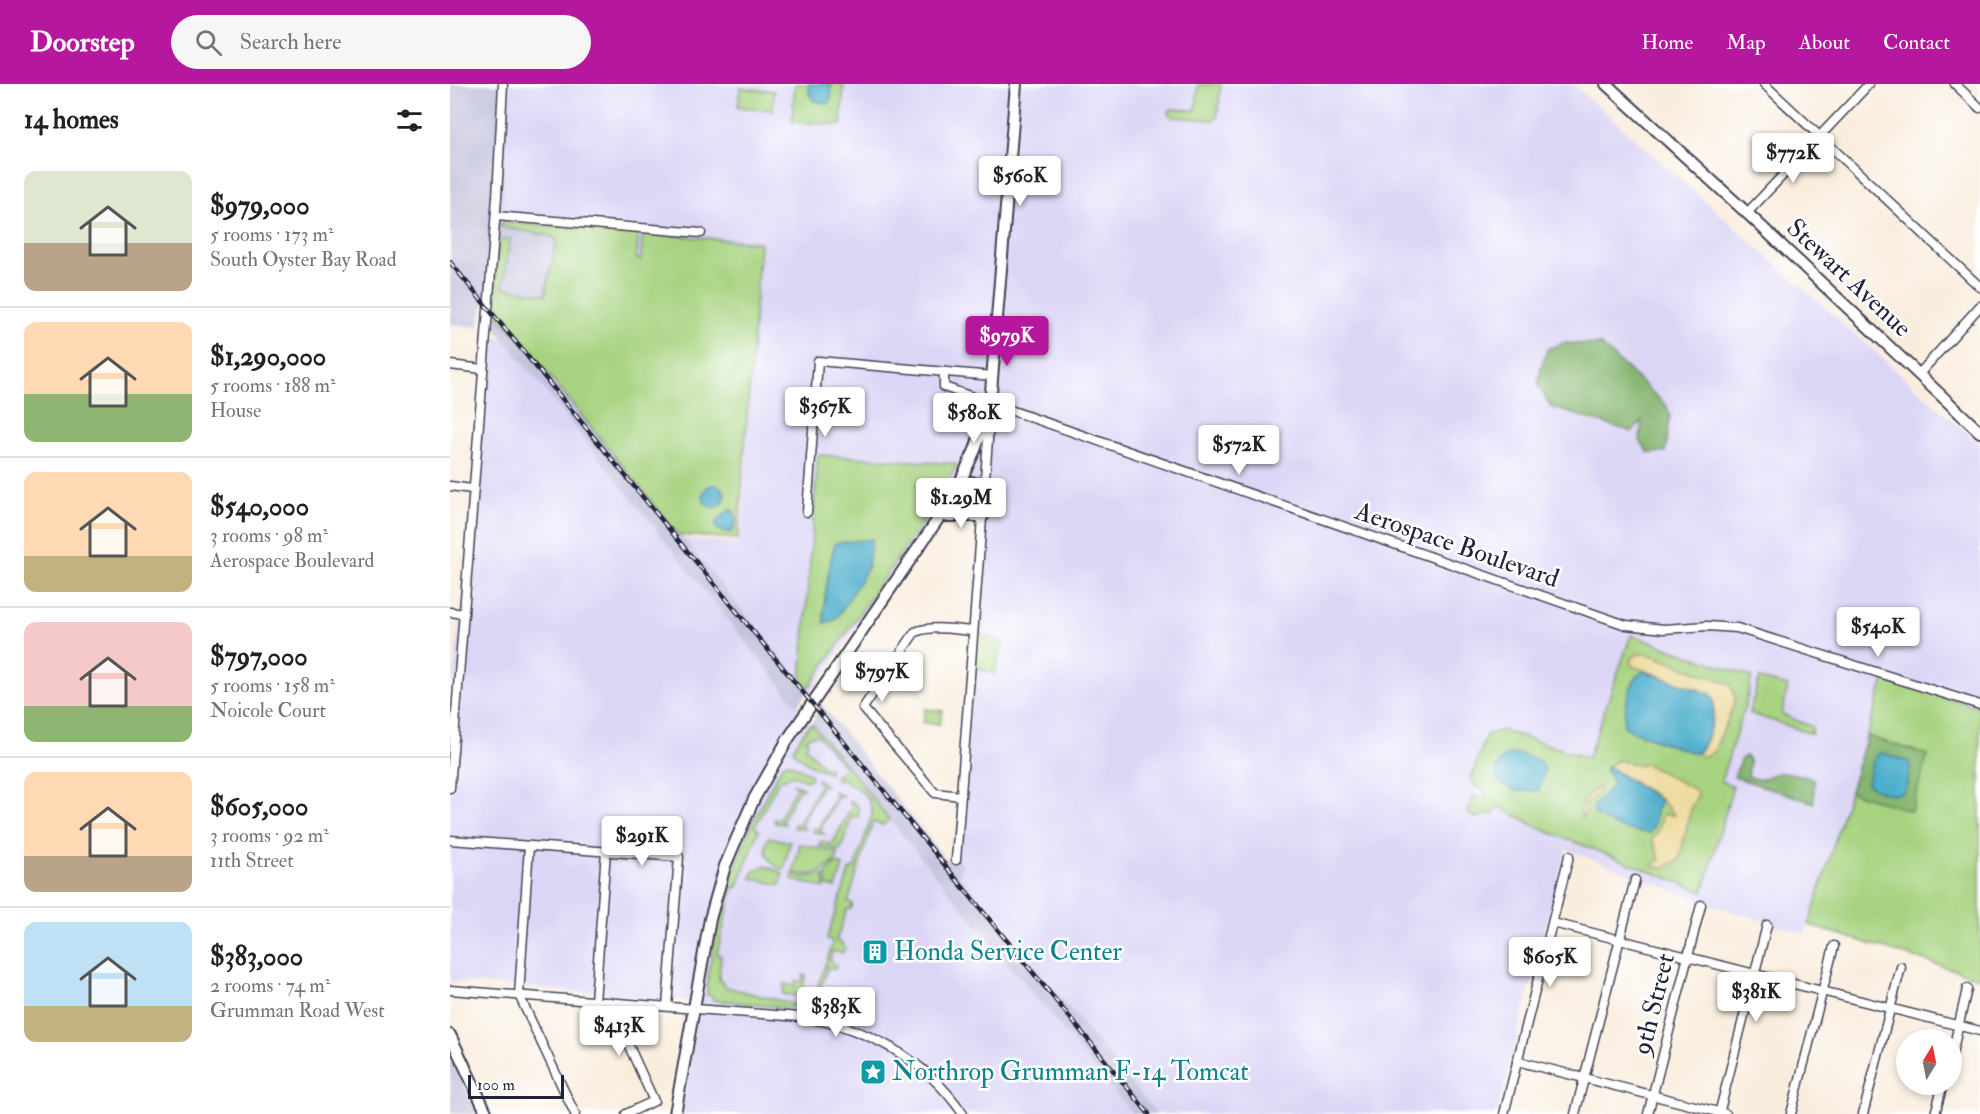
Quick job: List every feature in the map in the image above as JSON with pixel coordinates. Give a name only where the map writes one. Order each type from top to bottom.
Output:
[{"type":"main road","points":[[675,1114],[702,957],[716,895],[732,848],[754,799],[794,729],[940,516],[960,484],[975,450],[990,404],[1016,84]]},
{"type":"main road","name":"Stewart Avenue","points":[[1607,85],[1980,432]]},
{"type":"main road","points":[[960,484],[972,482],[985,487]]},
{"type":"main road","points":[[940,516],[956,514],[983,516]]},
{"type":"main road","points":[[450,1035],[487,1114]]},
{"type":"street","points":[[450,788],[454,687],[464,615],[472,489],[496,216],[503,84]]},
{"type":"street","points":[[1764,84],[1980,287]]},
{"type":"street","points":[[1747,213],[1869,84]]},
{"type":"street","points":[[1955,84],[1980,108]]},
{"type":"street","points":[[496,216],[701,233]]},
{"type":"street","points":[[1919,374],[1980,306]]},
{"type":"street","points":[[807,512],[818,362],[993,376]]},
{"type":"street","points":[[450,365],[483,369]]},
{"type":"street","name":"Aerospace Boulevard","points":[[944,372],[944,387],[1626,625],[1664,629],[1707,626],[1745,630],[1980,705]]},
{"type":"street","points":[[956,860],[990,404]]},
{"type":"street","points":[[450,486],[472,489]]},
{"type":"street","points":[[450,612],[464,615]]},
{"type":"street","points":[[961,796],[936,792],[863,708],[915,632],[923,628],[973,631]]},
{"type":"street","points":[[450,840],[679,857],[668,1006]]},
{"type":"street","points":[[529,846],[519,995],[575,1114]]},
{"type":"street","points":[[595,1001],[606,851]]},
{"type":"street","points":[[1504,1114],[1569,856]]},
{"type":"street","points":[[1575,1114],[1635,880]]},
{"type":"street","name":"9th Street","points":[[1648,1114],[1701,905]]},
{"type":"street","points":[[1553,923],[1980,1031]]},
{"type":"street","points":[[1517,1061],[1722,1114],[1767,925]]},
{"type":"street","points":[[1791,1114],[1834,946]]},
{"type":"street","points":[[1863,1114],[1901,967]]},
{"type":"street","points":[[1957,1029],[1967,989]]},
{"type":"street","points":[[450,990],[800,1017],[849,1028],[875,1038],[914,1063],[942,1087],[963,1114]]},
{"type":"street","points":[[609,1002],[654,1101],[626,1114]]},
{"type":"street","points":[[1935,1114],[1940,1095]]},
{"type":"shaded area","points":[[450,84],[507,84],[502,220],[760,240],[739,539],[681,535],[808,691],[797,706],[492,324],[494,312],[485,301],[478,327],[450,324]]},
{"type":"shaded area","points":[[507,84],[1573,84],[1980,445],[1980,708],[1885,677],[1805,934],[1704,902],[1566,849],[1497,1114],[1157,1114],[960,876],[961,861],[954,860],[980,520],[933,516],[810,694],[684,539],[740,543],[760,240],[502,220]]},
{"type":"shaded area","points":[[489,336],[505,339],[811,723],[1132,1114],[681,1114],[699,1002],[450,981],[450,714]]},
{"type":"shaded area","points":[[822,705],[945,859],[962,861],[960,876],[1157,1114],[1132,1114],[811,724]]},
{"type":"shaded area","points":[[450,1054],[478,1114],[450,1114]]},
{"type":"green space","points":[[795,84],[844,84],[841,125],[792,122]]},
{"type":"green space","points":[[1198,84],[1221,84],[1217,118],[1213,120],[1172,117],[1169,112],[1172,109],[1196,110]]},
{"type":"green space","points":[[740,88],[774,91],[773,110],[738,107]]},
{"type":"green space","points":[[502,222],[634,232],[638,237],[636,259],[641,260],[643,233],[760,243],[738,539],[679,535],[535,358],[533,351],[493,312],[498,245],[504,239],[510,239],[503,287],[545,295],[557,239],[547,235],[500,227]]},
{"type":"green space","points":[[1563,343],[1601,345],[1666,405],[1670,415],[1666,452],[1649,453],[1640,441],[1642,421],[1632,432],[1551,407],[1538,385],[1541,368],[1547,349]]},
{"type":"green space","points":[[818,455],[957,464],[939,499],[809,687],[801,681]]},
{"type":"green space","points":[[973,631],[1004,642],[994,674],[971,665]]},
{"type":"green space","points":[[1631,635],[1752,677],[1721,781],[1733,786],[1703,892],[1541,829],[1498,806],[1494,814],[1477,818],[1467,814],[1474,796],[1483,799],[1486,792],[1474,785],[1471,779],[1486,735],[1502,730],[1588,758]]},
{"type":"green space","points":[[1885,677],[1980,708],[1980,978],[1809,925]]},
{"type":"green space","points":[[1759,679],[1788,686],[1782,714],[1812,727],[1812,734],[1749,713]]},
{"type":"green space","points":[[925,709],[943,711],[940,724],[923,723]]},
{"type":"green space","points":[[809,725],[813,725],[889,820],[883,825],[873,822],[848,902],[853,904],[851,909],[847,909],[836,941],[842,943],[845,949],[842,953],[833,951],[830,960],[837,966],[835,969],[828,967],[819,994],[825,997],[824,1005],[834,1008],[835,1002],[838,1001],[834,1017],[813,1011],[809,1001],[810,994],[815,995],[832,945],[831,940],[827,940],[828,935],[850,869],[855,868],[872,814],[869,801],[862,792],[841,778],[839,781],[836,780],[836,776],[845,768],[817,734],[806,739],[808,743],[805,746],[825,769],[829,767],[829,773],[816,768],[795,754],[793,748]]},
{"type":"green space","points":[[1867,736],[1928,755],[1911,811],[1850,792]]},
{"type":"green space","points":[[1746,756],[1750,762],[1748,776],[1753,778],[1762,779],[1785,773],[1814,779],[1814,803],[1734,777],[1741,759]]},
{"type":"green space","points":[[787,762],[810,774],[810,779],[806,781],[792,775],[784,780],[780,778],[755,827],[759,830],[737,888],[733,888],[717,954],[721,956],[719,979],[726,987],[797,1005],[788,1008],[713,1000],[712,996],[707,995],[708,976],[725,896],[760,807],[783,764]]},
{"type":"green space","points":[[818,779],[827,786],[822,785],[801,826],[805,829],[794,828],[794,824],[798,825],[820,784]]},
{"type":"green space","points":[[793,783],[804,789],[799,789],[782,821],[785,824],[775,823],[774,819],[779,819],[796,787]]},
{"type":"green space","points":[[833,790],[844,797],[838,796],[820,830],[824,834],[813,832],[813,828],[818,829],[836,795]]},
{"type":"green space","points":[[851,801],[858,807],[858,817],[852,816],[841,849],[819,846],[821,841],[832,845],[852,806],[849,803]]},
{"type":"green space","points":[[769,837],[790,842],[784,870],[774,865],[766,852]]},
{"type":"green space","points":[[800,844],[837,853],[838,857],[829,867],[818,873],[793,873]]},
{"type":"green space","points":[[837,863],[843,866],[836,888],[827,886],[826,873]]},
{"type":"green space","points":[[765,866],[783,873],[780,885],[751,878],[754,871]]},
{"type":"green space","points":[[793,875],[804,877],[824,875],[825,888],[792,880]]},
{"type":"green space","points":[[804,975],[806,976],[804,986],[798,994],[783,994],[784,984],[795,986],[796,980],[802,982]]},
{"type":"sand","points":[[1637,654],[1648,654],[1730,684],[1735,698],[1734,703],[1714,752],[1702,757],[1697,753],[1706,740],[1713,718],[1711,694],[1632,666],[1630,661]]},
{"type":"sand","points":[[1619,760],[1641,766],[1644,763],[1694,789],[1698,796],[1692,805],[1679,860],[1662,868],[1652,866],[1660,859],[1652,839],[1658,832],[1663,814],[1674,815],[1660,799],[1607,766]]},
{"type":"sand","points":[[1598,787],[1600,791],[1586,804],[1586,811],[1581,818],[1580,812],[1584,800]]},
{"type":"water","points":[[809,84],[827,84],[832,87],[828,104],[813,100],[809,94]]},
{"type":"water","points":[[710,485],[718,485],[725,492],[725,500],[718,507],[710,507],[703,500],[703,492]]},
{"type":"water","points":[[731,509],[736,520],[735,526],[732,532],[723,532],[716,528],[716,522]]},
{"type":"water","points":[[872,539],[867,569],[839,615],[833,621],[824,623],[824,602],[835,543]]},
{"type":"water","points":[[1643,671],[1711,694],[1714,707],[1711,725],[1705,742],[1697,753],[1683,750],[1624,726],[1630,689]]},
{"type":"water","points":[[1883,753],[1909,762],[1910,770],[1906,786],[1900,793],[1885,793],[1867,783],[1871,766],[1878,754]]},
{"type":"water","points":[[1509,754],[1529,757],[1542,765],[1545,769],[1539,790],[1515,790],[1495,777],[1499,762]]},
{"type":"water","points":[[1607,766],[1661,800],[1650,833],[1620,828],[1594,814],[1594,805],[1612,786],[1613,781],[1606,771]]},
{"type":"railway","points":[[450,262],[1149,1114]]},
{"type":"place","name":"Honda Service Center","points":[[875,952]]},
{"type":"place","name":"Northrop Grumman F-14 Tomcat","points":[[873,1072]]}]
